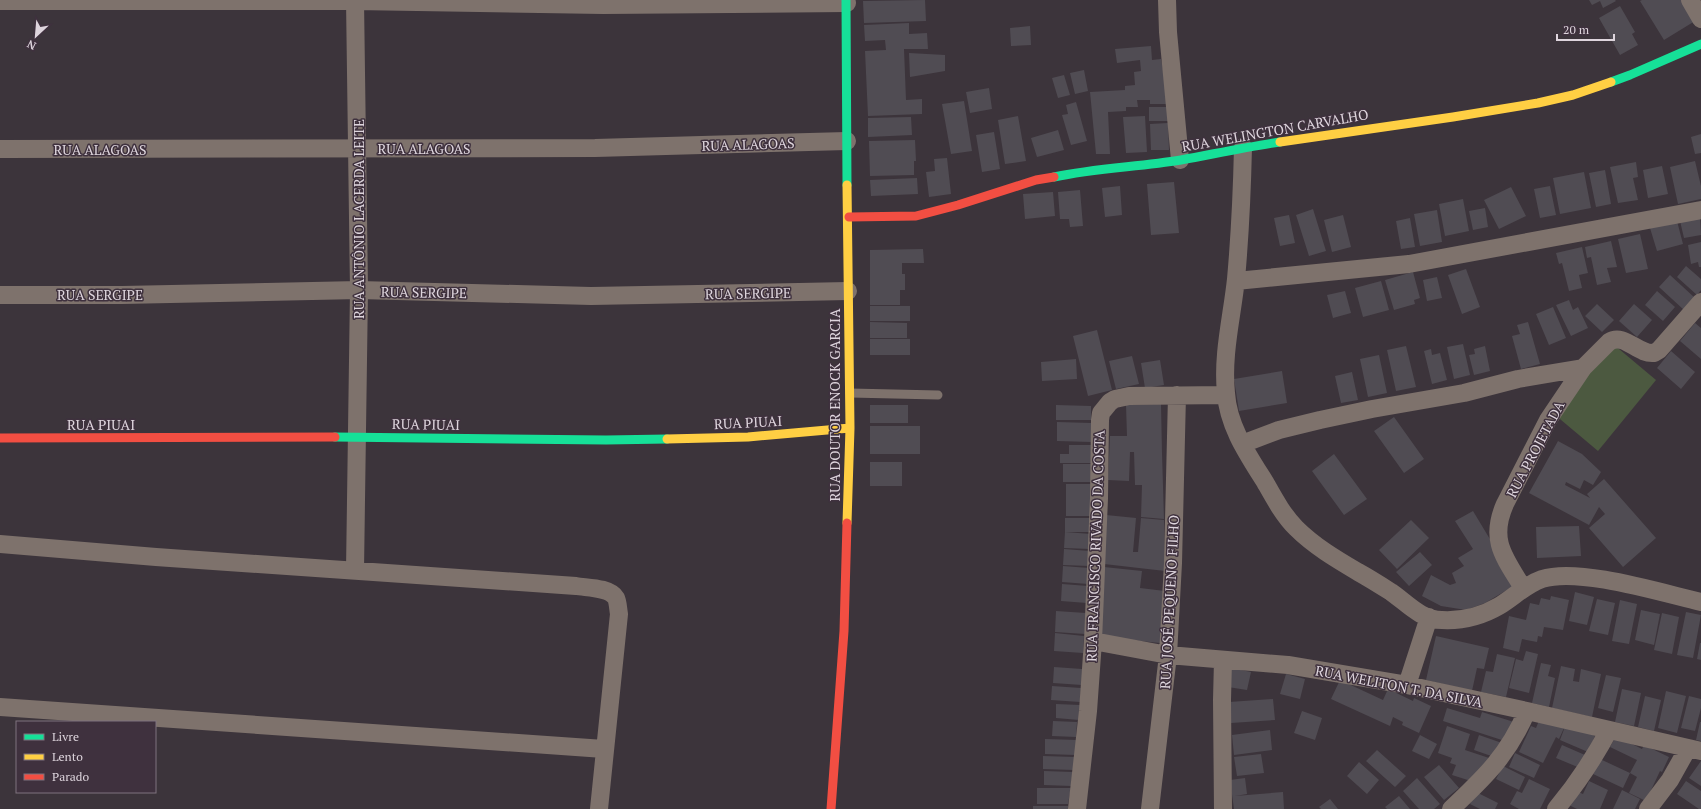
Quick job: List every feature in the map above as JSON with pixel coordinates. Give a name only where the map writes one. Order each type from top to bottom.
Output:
[{"type":"street","points":[[1167,0],[1168,32],[1180,160]]},
{"type":"street","points":[[1690,0],[1701,19]]},
{"type":"street","points":[[0,1],[355,1],[603,5],[847,1]]},
{"type":"street","name":"RUA ANTÔNIO LACERDA LEITE","points":[[355,1],[359,290],[355,571]]},
{"type":"street","name":"RUA DOUTOR ENOCK GARCIA","points":[[831,809],[844,631],[850,428],[847,1]]},
{"type":"street","name":"RUA WELINGTON CARVALHO","points":[[849,217],[916,216],[958,205],[1036,180],[1087,170],[1180,160],[1242,147],[1461,116],[1573,95],[1630,75],[1701,44]]},
{"type":"street","name":"RUA ALAGOAS","points":[[0,149],[595,148],[847,141]]},
{"type":"street","points":[[1242,147],[1242,215],[1236,281],[1227,352],[1226,395],[1232,422],[1242,444],[1275,500],[1293,526],[1308,540],[1332,557],[1392,593],[1405,604],[1418,612],[1440,621],[1467,619],[1484,614],[1500,606],[1524,588],[1539,580],[1557,576],[1578,577],[1628,585],[1701,602]]},
{"type":"street","points":[[1236,281],[1409,264],[1701,210]]},
{"type":"street","name":"RUA SERGIPE","points":[[0,295],[130,295],[359,290],[591,296],[848,291]]},
{"type":"street","name":"RUA PROJETADA","points":[[1524,588],[1500,547],[1497,536],[1499,519],[1512,490],[1548,420],[1583,368],[1608,342],[1612,339],[1622,340],[1648,353],[1652,354],[1658,352],[1701,302]]},
{"type":"street","points":[[1242,444],[1279,430],[1320,420],[1372,409],[1464,393],[1518,379],[1583,368]]},
{"type":"street","name":"RUA FRANCISCO RIVADO DA COSTA","points":[[1077,809],[1088,711],[1093,641],[1099,498],[1099,435],[1101,413],[1106,405],[1115,399],[1142,395],[1226,395]]},
{"type":"street","name":"RUA JOSÉ PEQUENO FILHO","points":[[1150,809],[1168,655],[1173,563],[1177,395]]},
{"type":"street","name":"RUA PIUAI","points":[[0,438],[356,437],[606,440],[748,437],[850,428]]},
{"type":"street","points":[[0,544],[156,558],[576,586],[604,590],[614,595],[617,601],[619,614],[599,809]]},
{"type":"street","points":[[1407,685],[1429,617]]},
{"type":"street","name":"RUA WELITON T. DA SILVA","points":[[1093,641],[1168,655],[1288,665],[1407,685],[1695,750]]},
{"type":"street","points":[[1223,809],[1222,700],[1224,660]]},
{"type":"street","points":[[0,707],[604,749]]},
{"type":"street","points":[[1450,809],[1483,778],[1503,755],[1513,741],[1527,711]]},
{"type":"street","points":[[1556,809],[1572,791],[1592,761],[1609,730]]},
{"type":"street","points":[[1648,809],[1695,750]]},
{"type":"lane","points":[[850,393],[938,395]]},
{"type":"green space","points":[[1613,344],[1656,380],[1598,451],[1554,414]]},
{"type":"building","points":[[925,0],[926,21],[864,23],[863,1]]},
{"type":"building","points":[[1589,0],[1616,1],[1603,8],[1600,1],[1592,5]]},
{"type":"building","points":[[1682,0],[1695,21],[1664,40],[1640,1]]},
{"type":"building","points":[[1620,6],[1635,32],[1632,34],[1638,45],[1620,55],[1599,18]]},
{"type":"building","points":[[909,23],[909,34],[927,33],[928,49],[904,49],[906,100],[922,99],[922,114],[868,116],[865,51],[886,50],[885,40],[865,41],[864,25]]},
{"type":"building","points":[[1030,26],[1031,45],[1011,46],[1010,28]]},
{"type":"building","points":[[1151,46],[1152,60],[1161,59],[1166,84],[1167,104],[1150,104],[1150,100],[1137,100],[1138,107],[1126,107],[1126,111],[1108,112],[1110,154],[1096,154],[1090,92],[1125,90],[1125,86],[1135,85],[1134,72],[1141,71],[1140,60],[1117,63],[1115,49]]},
{"type":"building","points":[[909,53],[945,55],[945,71],[910,77]]},
{"type":"building","points":[[1084,70],[1088,91],[1075,94],[1070,73]]},
{"type":"building","points":[[1064,75],[1070,95],[1058,98],[1052,78]]},
{"type":"building","points":[[989,88],[992,109],[970,113],[966,92]]},
{"type":"building","points":[[964,101],[972,151],[951,154],[942,104]]},
{"type":"building","points":[[1076,102],[1087,141],[1071,145],[1062,115],[1068,114],[1066,105]]},
{"type":"building","points":[[1149,107],[1168,107],[1168,121],[1149,121]]},
{"type":"building","points":[[1018,116],[1026,161],[1005,164],[998,120]]},
{"type":"building","points":[[1145,116],[1147,152],[1126,153],[1123,117]]},
{"type":"building","points":[[911,117],[912,135],[868,137],[868,118]]},
{"type":"building","points":[[1168,123],[1169,150],[1151,150],[1150,124]]},
{"type":"building","points":[[1058,130],[1064,150],[1037,157],[1031,138]]},
{"type":"building","points":[[994,132],[1000,169],[982,172],[976,135]]},
{"type":"building","points":[[1701,134],[1701,153],[1695,154],[1691,137]]},
{"type":"building","points":[[915,140],[916,161],[914,161],[914,175],[870,176],[869,141]]},
{"type":"building","points":[[947,158],[951,194],[929,197],[926,172],[935,171],[934,159]]},
{"type":"building","points":[[1695,161],[1701,186],[1701,199],[1678,204],[1670,167]]},
{"type":"building","points":[[1636,162],[1638,177],[1633,178],[1638,200],[1618,203],[1610,167]]},
{"type":"building","points":[[1662,166],[1668,194],[1648,198],[1643,170]]},
{"type":"building","points":[[1605,170],[1611,204],[1596,207],[1589,173]]},
{"type":"building","points":[[1584,172],[1591,208],[1560,214],[1553,178]]},
{"type":"building","points":[[917,178],[918,194],[871,196],[870,180]]},
{"type":"building","points":[[1174,182],[1179,233],[1151,235],[1147,184]]},
{"type":"building","points":[[1120,186],[1122,215],[1105,217],[1102,188]]},
{"type":"building","points":[[1550,186],[1556,215],[1540,218],[1534,189]]},
{"type":"building","points":[[1511,187],[1526,216],[1499,229],[1484,200]]},
{"type":"building","points":[[1080,190],[1083,226],[1070,227],[1069,219],[1060,219],[1058,192]]},
{"type":"building","points":[[1053,192],[1055,216],[1025,219],[1023,194]]},
{"type":"building","points":[[1463,199],[1469,231],[1445,236],[1439,204]]},
{"type":"building","points":[[1485,208],[1488,227],[1473,230],[1469,211]]},
{"type":"building","points":[[1313,209],[1326,251],[1309,256],[1296,215]]},
{"type":"building","points":[[1437,210],[1442,242],[1420,246],[1414,214]]},
{"type":"building","points":[[1289,215],[1295,243],[1280,246],[1274,218]]},
{"type":"building","points":[[1343,215],[1351,247],[1332,252],[1324,220]]},
{"type":"building","points":[[1700,216],[1701,235],[1684,238],[1680,221]]},
{"type":"building","points":[[1410,218],[1415,247],[1401,249],[1396,221]]},
{"type":"building","points":[[1677,221],[1683,244],[1657,251],[1650,228]]},
{"type":"building","points":[[1640,234],[1648,269],[1626,273],[1618,239]]},
{"type":"building","points":[[1611,241],[1617,267],[1607,268],[1611,282],[1597,285],[1591,257],[1587,258],[1585,247]]},
{"type":"building","points":[[1701,242],[1701,267],[1699,267],[1698,262],[1691,264],[1688,245]]},
{"type":"building","points":[[1582,247],[1588,273],[1579,275],[1582,288],[1569,291],[1562,263],[1559,264],[1556,253]]},
{"type":"building","points":[[923,249],[924,263],[902,263],[902,274],[905,274],[905,290],[900,290],[900,305],[870,305],[870,250]]},
{"type":"building","points":[[1686,266],[1701,279],[1701,290],[1697,295],[1677,277]]},
{"type":"building","points":[[1466,269],[1480,307],[1462,314],[1448,275]]},
{"type":"building","points":[[1413,272],[1420,298],[1414,300],[1415,304],[1394,310],[1385,280]]},
{"type":"building","points":[[1670,275],[1695,298],[1684,310],[1659,287]]},
{"type":"building","points":[[1437,277],[1442,298],[1427,301],[1423,280]]},
{"type":"building","points":[[1381,281],[1389,310],[1363,317],[1355,288]]},
{"type":"building","points":[[1345,291],[1351,313],[1333,318],[1327,295]]},
{"type":"building","points":[[1657,291],[1675,307],[1663,321],[1645,305]]},
{"type":"building","points":[[1569,300],[1573,310],[1578,307],[1588,328],[1571,336],[1556,305]]},
{"type":"building","points":[[1597,304],[1614,320],[1602,332],[1585,316]]},
{"type":"building","points":[[1634,304],[1652,320],[1637,337],[1619,321]]},
{"type":"building","points":[[870,306],[910,306],[910,321],[870,321]]},
{"type":"building","points":[[1553,307],[1566,338],[1549,345],[1536,314]]},
{"type":"building","points":[[870,322],[907,323],[907,338],[870,338]]},
{"type":"building","points":[[1528,322],[1540,364],[1521,369],[1512,336],[1520,334],[1517,325]]},
{"type":"building","points":[[1695,323],[1701,328],[1701,359],[1680,341]]},
{"type":"building","points":[[1097,330],[1112,390],[1088,396],[1073,336]]},
{"type":"building","points":[[870,339],[910,339],[910,355],[870,355]]},
{"type":"building","points":[[1463,344],[1470,375],[1454,379],[1447,347]]},
{"type":"building","points":[[1406,346],[1416,387],[1396,391],[1387,350]]},
{"type":"building","points":[[1485,346],[1490,371],[1474,375],[1469,355],[1475,354],[1474,349]]},
{"type":"building","points":[[1431,349],[1432,355],[1440,353],[1447,380],[1432,384],[1424,351]]},
{"type":"building","points":[[1671,351],[1695,372],[1681,389],[1657,368]]},
{"type":"building","points":[[1379,355],[1387,393],[1368,397],[1360,359]]},
{"type":"building","points":[[1132,356],[1139,384],[1116,389],[1109,361]]},
{"type":"building","points":[[1076,359],[1077,379],[1042,381],[1041,362]]},
{"type":"building","points":[[1160,360],[1164,385],[1145,388],[1141,363]]},
{"type":"building","points":[[1282,371],[1287,403],[1239,411],[1234,379]]},
{"type":"building","points":[[1352,372],[1358,400],[1341,403],[1335,376]]},
{"type":"building","points":[[1161,404],[1164,519],[1141,517],[1142,485],[1135,485],[1134,452],[1130,452],[1129,481],[1108,480],[1110,436],[1127,436],[1126,405]]},
{"type":"building","points":[[870,405],[908,405],[908,423],[870,423]]},
{"type":"building","points":[[1056,405],[1091,406],[1091,420],[1056,420]]},
{"type":"building","points":[[1394,417],[1424,459],[1404,473],[1374,431]]},
{"type":"building","points":[[1057,422],[1091,423],[1091,442],[1057,441]]},
{"type":"building","points":[[870,426],[920,426],[920,454],[870,454]]},
{"type":"building","points":[[1558,441],[1582,454],[1601,472],[1593,485],[1584,480],[1580,489],[1566,482],[1565,485],[1590,498],[1587,494],[1604,479],[1656,538],[1623,567],[1589,528],[1605,514],[1599,507],[1589,525],[1529,493]]},
{"type":"building","points":[[1069,445],[1091,445],[1091,463],[1060,463],[1060,454],[1069,454]]},
{"type":"building","points":[[1334,454],[1367,499],[1344,515],[1312,471]]},
{"type":"building","points":[[870,462],[902,462],[902,486],[870,486]]},
{"type":"building","points":[[1063,464],[1091,464],[1091,482],[1063,482]]},
{"type":"building","points":[[1066,484],[1091,484],[1091,516],[1066,516]]},
{"type":"building","points":[[1473,511],[1517,584],[1485,603],[1466,610],[1441,606],[1422,596],[1431,575],[1450,585],[1456,583],[1452,573],[1464,566],[1458,558],[1473,549],[1455,521]]},
{"type":"building","points":[[1106,515],[1136,518],[1133,552],[1138,552],[1141,518],[1164,520],[1165,571],[1104,564]]},
{"type":"building","points":[[1065,518],[1091,518],[1091,532],[1065,532]]},
{"type":"building","points":[[1411,520],[1429,538],[1397,569],[1379,550]]},
{"type":"building","points":[[1579,526],[1581,556],[1537,558],[1536,527]]},
{"type":"building","points":[[1065,532],[1091,534],[1090,549],[1064,548]]},
{"type":"building","points":[[1064,549],[1090,551],[1089,566],[1063,565]]},
{"type":"building","points":[[1420,552],[1432,565],[1409,586],[1396,572]]},
{"type":"building","points":[[1063,566],[1089,568],[1088,584],[1062,582]]},
{"type":"building","points":[[1104,567],[1142,571],[1140,588],[1165,591],[1160,643],[1101,637]]},
{"type":"building","points":[[1062,584],[1088,586],[1087,603],[1061,601]]},
{"type":"building","points":[[1575,592],[1594,597],[1587,625],[1569,621]]},
{"type":"building","points":[[1551,596],[1569,600],[1563,630],[1544,627],[1542,637],[1538,636],[1537,642],[1522,639],[1519,652],[1503,648],[1509,616],[1526,620],[1530,603],[1539,605],[1541,598],[1550,600]]},
{"type":"building","points":[[1597,599],[1615,603],[1608,635],[1589,631]]},
{"type":"building","points":[[1620,600],[1637,604],[1629,644],[1612,641]]},
{"type":"building","points":[[1641,610],[1660,614],[1654,645],[1635,640]]},
{"type":"building","points":[[1056,611],[1086,613],[1085,634],[1055,632]]},
{"type":"building","points":[[1686,612],[1701,615],[1693,658],[1677,655]]},
{"type":"building","points":[[1662,613],[1679,617],[1672,654],[1654,650]]},
{"type":"building","points":[[1055,633],[1084,636],[1083,653],[1054,651]]},
{"type":"building","points":[[1436,636],[1489,648],[1484,669],[1477,668],[1472,691],[1426,680]]},
{"type":"building","points":[[1701,643],[1701,660],[1697,659]]},
{"type":"building","points":[[1526,651],[1538,654],[1529,693],[1509,688],[1516,659],[1523,661]]},
{"type":"building","points":[[1497,654],[1515,658],[1506,697],[1481,692],[1486,671],[1493,672]]},
{"type":"building","points":[[1541,663],[1551,665],[1548,676],[1555,678],[1549,707],[1532,703]]},
{"type":"building","points":[[1561,666],[1575,669],[1573,681],[1579,682],[1581,669],[1601,674],[1592,717],[1552,708]]},
{"type":"building","points":[[1054,667],[1082,669],[1082,685],[1053,683]]},
{"type":"building","points":[[1231,668],[1251,672],[1247,690],[1228,687]]},
{"type":"building","points":[[1286,674],[1305,679],[1300,699],[1280,694]]},
{"type":"building","points":[[1606,675],[1621,678],[1613,712],[1598,708]]},
{"type":"building","points":[[1340,680],[1383,700],[1388,689],[1413,701],[1414,698],[1431,706],[1419,733],[1402,725],[1403,722],[1393,717],[1390,726],[1331,699]]},
{"type":"building","points":[[1052,686],[1081,688],[1080,702],[1051,700]]},
{"type":"building","points":[[1622,689],[1641,693],[1634,726],[1615,722]]},
{"type":"building","points":[[1666,691],[1686,696],[1677,733],[1658,728]]},
{"type":"building","points":[[1645,696],[1661,700],[1654,731],[1638,727]]},
{"type":"building","points":[[1689,696],[1701,699],[1701,708],[1695,731],[1681,728]]},
{"type":"building","points":[[1273,699],[1275,720],[1231,723],[1229,702]]},
{"type":"building","points":[[1056,704],[1080,705],[1079,720],[1056,718]]},
{"type":"building","points":[[1447,708],[1480,718],[1482,712],[1514,722],[1508,742],[1443,721]]},
{"type":"building","points":[[1302,711],[1322,718],[1315,740],[1294,733]]},
{"type":"building","points":[[1540,718],[1564,728],[1559,739],[1556,737],[1543,763],[1519,752],[1531,726],[1536,728]]},
{"type":"building","points":[[1053,721],[1077,722],[1076,737],[1052,736]]},
{"type":"building","points":[[1701,722],[1701,741],[1696,740]]},
{"type":"building","points":[[1566,724],[1595,736],[1588,752],[1560,740]]},
{"type":"building","points":[[1447,726],[1470,734],[1465,750],[1489,758],[1474,782],[1452,775],[1456,765],[1450,763],[1452,758],[1438,753]]},
{"type":"building","points":[[1270,730],[1272,750],[1234,755],[1232,735]]},
{"type":"building","points":[[1420,735],[1437,744],[1429,759],[1412,751]]},
{"type":"building","points":[[1479,735],[1502,743],[1497,758],[1474,750]]},
{"type":"building","points":[[1616,736],[1642,749],[1644,745],[1669,757],[1662,772],[1660,771],[1646,801],[1629,793],[1637,777],[1630,773],[1637,760],[1610,747]]},
{"type":"building","points":[[1045,739],[1078,740],[1076,755],[1045,754]]},
{"type":"building","points":[[1562,745],[1585,755],[1580,768],[1556,758]]},
{"type":"building","points":[[1377,750],[1406,776],[1395,787],[1366,761]]},
{"type":"building","points":[[1515,753],[1540,765],[1534,778],[1509,767]]},
{"type":"building","points":[[1261,754],[1264,773],[1237,776],[1234,757]]},
{"type":"building","points":[[1043,756],[1075,757],[1074,770],[1043,769]]},
{"type":"building","points":[[1600,759],[1630,773],[1623,788],[1593,774]]},
{"type":"building","points":[[1701,761],[1701,786],[1689,778]]},
{"type":"building","points":[[1359,762],[1379,780],[1367,794],[1347,776]]},
{"type":"building","points":[[1439,765],[1459,788],[1444,800],[1424,777]]},
{"type":"building","points":[[1503,766],[1525,777],[1519,790],[1496,779]]},
{"type":"building","points":[[1044,771],[1073,772],[1071,786],[1044,785]]},
{"type":"building","points":[[1245,778],[1247,794],[1235,796],[1283,792],[1284,809],[1234,809],[1230,780]]},
{"type":"building","points":[[1417,778],[1440,804],[1434,809],[1419,809],[1403,791]]},
{"type":"building","points":[[1529,779],[1550,789],[1540,809],[1519,809],[1510,804],[1517,791],[1522,793]]},
{"type":"building","points":[[1589,781],[1608,790],[1600,809],[1577,809],[1569,805],[1576,791],[1583,794]]},
{"type":"building","points":[[1686,781],[1701,791],[1701,809],[1677,794]]},
{"type":"building","points":[[1037,788],[1071,788],[1068,804],[1037,804]]},
{"type":"building","points":[[1622,790],[1640,799],[1635,809],[1613,809]]},
{"type":"building","points":[[1476,792],[1498,803],[1495,809],[1480,809],[1470,804]]},
{"type":"building","points":[[1399,796],[1410,809],[1387,809],[1385,807]]},
{"type":"building","points":[[1330,799],[1338,809],[1321,809],[1319,807]]},
{"type":"building","points":[[1033,806],[1068,806],[1068,809],[1033,809]]},
{"type":"traffic: fast","points":[[846,0],[847,185]]},
{"type":"traffic: fast","points":[[1611,82],[1701,44]]},
{"type":"traffic: fast","points":[[1054,177],[1181,160],[1280,142]]},
{"type":"traffic: fast","points":[[335,437],[606,440],[667,439]]},
{"type":"traffic: slow","points":[[1280,142],[1538,103],[1573,95],[1611,82]]},
{"type":"traffic: slow","points":[[847,185],[850,428],[847,523]]},
{"type":"traffic: slow","points":[[667,439],[748,437],[850,428]]},
{"type":"traffic: jam","points":[[849,217],[916,216],[958,205],[1036,180],[1054,177]]},
{"type":"traffic: jam","points":[[0,438],[335,437]]},
{"type":"traffic: jam","points":[[831,809],[844,631],[847,523]]}]
